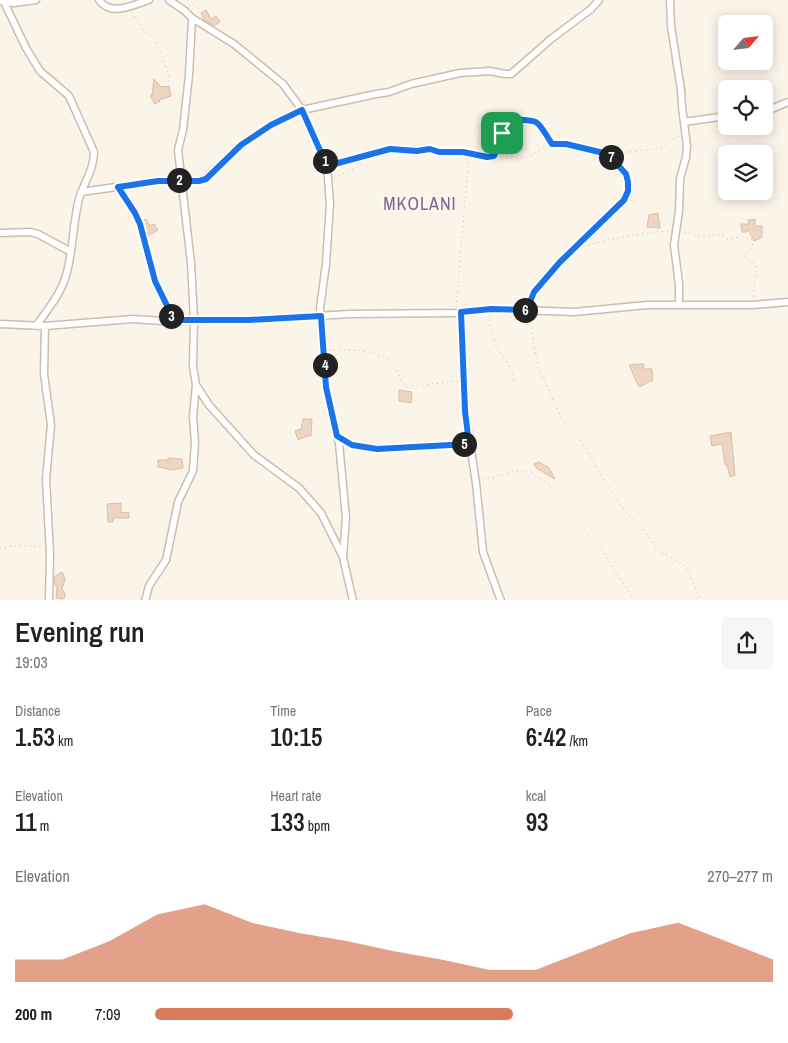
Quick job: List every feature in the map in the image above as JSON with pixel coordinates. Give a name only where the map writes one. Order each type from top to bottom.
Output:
[{"type":"street","points":[[2,1],[14,3],[36,0]]},
{"type":"street","points":[[99,0],[105,7],[120,9],[129,8],[149,0]]},
{"type":"street","points":[[169,0],[192,18],[234,44],[274,76],[294,97],[302,110],[327,166],[330,204],[321,316],[326,387],[337,436],[346,518],[343,557]]},
{"type":"street","points":[[81,192],[158,181],[199,181],[206,179],[241,145],[271,125],[302,110],[389,92],[411,84],[460,73],[490,71],[511,74],[551,39],[591,9],[599,0]]},
{"type":"street","points":[[670,0],[671,26],[686,130],[687,152],[680,179],[679,211],[674,245],[679,284],[679,305]]},
{"type":"street","points":[[2,1],[40,71],[69,96],[91,145],[94,160],[90,175],[81,192],[67,273],[58,296],[36,326]]},
{"type":"street","points":[[145,600],[149,586],[166,560],[178,502],[193,472],[195,442],[193,417],[196,385],[193,366],[194,319],[191,263],[178,150],[183,130],[190,74],[192,18]]},
{"type":"street","points":[[773,108],[788,102]]},
{"type":"street","points":[[684,122],[718,117]]},
{"type":"street","points":[[0,234],[30,232],[38,234],[71,252]]},
{"type":"street","points":[[0,324],[45,326],[133,319],[248,320],[350,314],[458,312],[491,309],[574,312],[647,305],[752,306],[788,302]]},
{"type":"street","points":[[458,312],[469,444],[476,483],[483,552],[501,600]]},
{"type":"street","points":[[45,326],[44,374],[51,425],[46,479],[50,548],[49,600]]},
{"type":"street","points":[[196,385],[208,405],[254,455],[299,488],[321,513],[343,557],[353,600]]},
{"type":"path","points":[[185,11],[197,0]]},
{"type":"path","points":[[129,8],[143,30],[155,39],[169,75],[168,83]]},
{"type":"path","points":[[494,156],[504,125],[510,119],[538,122],[552,144]]},
{"type":"path","points":[[327,166],[390,149],[417,151],[430,149],[439,152],[469,153],[487,157],[524,158],[529,157],[547,145],[566,144],[608,154],[656,149],[686,130]]},
{"type":"path","points":[[458,312],[469,153]]},
{"type":"path","points":[[608,154],[626,174],[628,191],[618,208],[594,228],[560,262],[534,292],[529,310],[538,367],[562,417],[581,441],[606,484],[625,511],[641,527],[659,551],[684,565],[701,600]]},
{"type":"path","points":[[329,180],[358,166],[371,155]]},
{"type":"path","points":[[118,187],[140,224],[155,281],[174,320]]},
{"type":"path","points":[[573,250],[625,236],[655,232],[675,232],[706,237],[720,234],[728,239],[741,237],[751,239],[753,246],[746,256],[747,260],[753,262],[756,266],[752,306]]},
{"type":"path","points":[[491,309],[489,319],[496,345],[512,370],[514,384]]},
{"type":"path","points":[[324,350],[368,352],[381,356],[392,362],[403,384],[407,387],[463,380]]},
{"type":"path","points":[[337,436],[352,445],[377,449],[469,444]]},
{"type":"path","points":[[476,483],[491,477],[520,470],[532,473],[550,485]]},
{"type":"path","points":[[585,530],[601,549],[636,600]]},
{"type":"path","points":[[0,548],[18,545],[50,548]]},
{"type":"building","points":[[206,10],[211,19],[216,16],[220,22],[214,26],[204,20],[201,13]]},
{"type":"building","points":[[154,79],[161,87],[169,86],[171,96],[159,100],[155,104],[150,96],[152,95]]},
{"type":"building","points":[[658,213],[660,228],[647,227],[649,215]]},
{"type":"building","points":[[146,219],[150,226],[154,224],[158,230],[146,237],[142,231],[145,229],[141,222]]},
{"type":"building","points":[[755,219],[755,226],[762,226],[762,237],[754,241],[748,229],[747,232],[742,232],[741,224],[749,224],[748,220]]},
{"type":"building","points":[[644,364],[643,369],[652,369],[653,380],[639,387],[629,365]]},
{"type":"building","points":[[399,390],[412,392],[411,403],[399,401]]},
{"type":"building","points":[[303,419],[312,419],[311,436],[298,440],[295,431],[301,429]]},
{"type":"building","points":[[731,432],[735,475],[730,477],[727,465],[725,465],[722,444],[712,446],[710,436]]},
{"type":"building","points":[[168,458],[182,459],[183,468],[173,470],[158,467],[158,460],[168,460]]},
{"type":"building","points":[[539,462],[549,468],[555,479],[536,468],[534,464]]},
{"type":"building","points":[[121,503],[121,513],[129,512],[129,518],[113,518],[113,522],[108,522],[107,504]]},
{"type":"building","points":[[62,572],[65,579],[62,589],[65,594],[64,599],[56,598],[57,588],[54,582],[55,576]]},
{"type":"district","name":"MKOLANI","points":[[420,203]]},
{"type":"route","points":[[302,110],[327,166],[390,149],[417,151],[430,149],[439,152],[463,152],[487,157],[494,156],[502,133],[504,125],[510,119],[533,120],[538,122],[552,144],[579,146],[608,154],[626,174],[628,191],[618,208],[594,228],[560,262],[534,292],[531,297],[530,310],[491,309],[461,312],[463,380],[469,444],[377,449],[352,445],[337,436],[326,387],[321,316],[248,320],[174,320],[155,281],[140,224],[118,187],[158,181],[199,181],[206,179],[241,145],[271,125],[302,110]]}]
